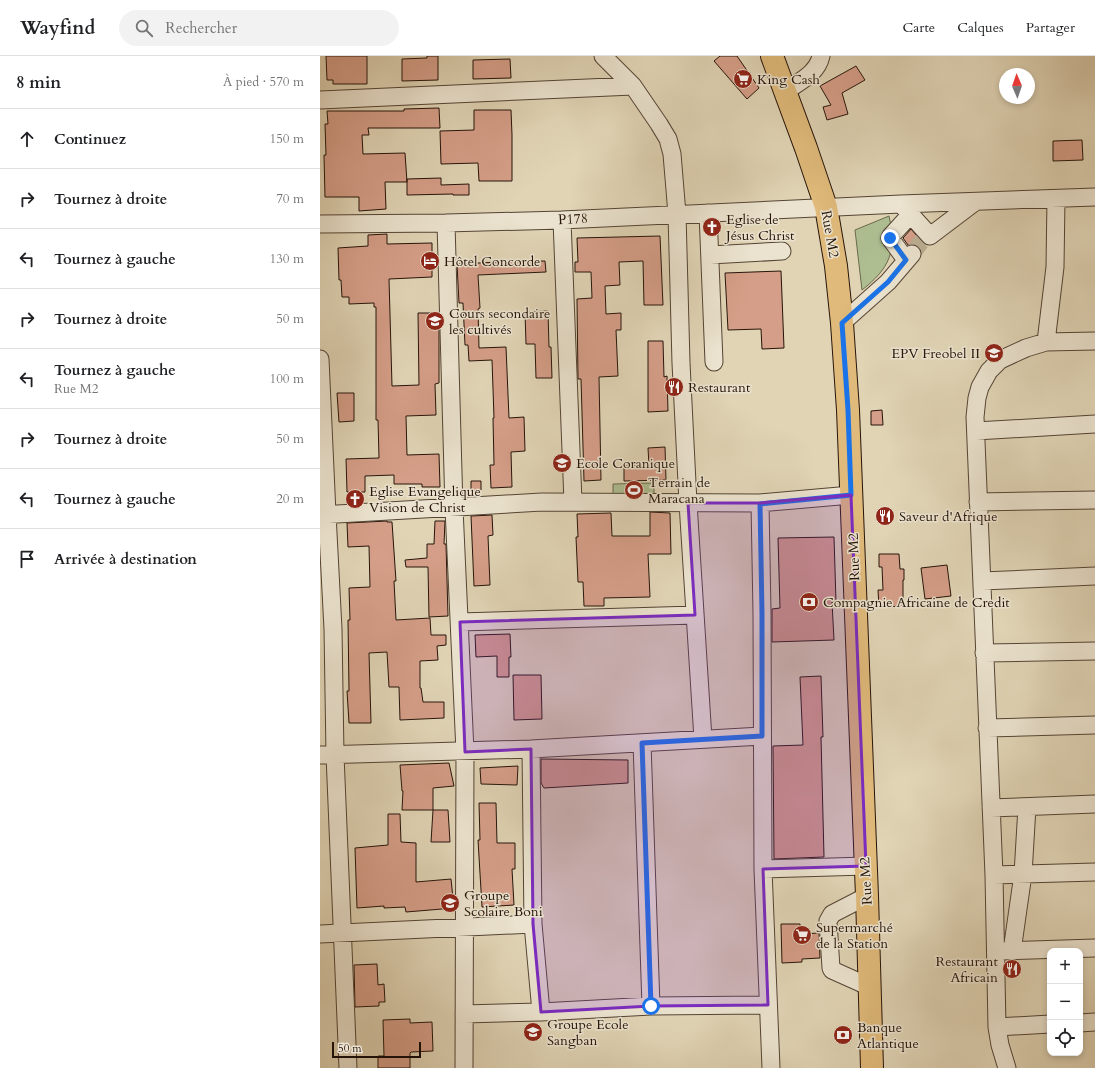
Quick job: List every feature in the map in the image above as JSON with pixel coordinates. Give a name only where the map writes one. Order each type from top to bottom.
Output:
[{"type":"main road","name":"Rue M2","points":[[772,56],[786,91],[826,207],[836,266],[842,323],[848,410],[866,866],[872,1068]]},
{"type":"street","points":[[603,56],[633,86],[668,139],[672,154],[677,214],[681,355],[688,503],[703,739]]},
{"type":"street","points":[[786,91],[813,72],[820,61],[821,56]]},
{"type":"street","points":[[320,100],[633,86]]},
{"type":"street","name":"P178","points":[[320,224],[562,220],[826,207],[906,209],[975,202],[1095,197]]},
{"type":"street","points":[[1046,342],[1055,267],[1056,199]]},
{"type":"street","points":[[842,323],[888,282],[909,257],[890,238],[906,209],[930,236],[975,202]]},
{"type":"street","points":[[708,212],[714,362]]},
{"type":"street","points":[[562,220],[573,502]]},
{"type":"street","points":[[446,223],[454,508],[465,752],[464,1068]]},
{"type":"street","points":[[710,255],[782,251]]},
{"type":"street","points":[[1004,951],[994,875],[978,502],[975,417],[977,398],[980,387],[989,371],[1000,360],[1026,348],[1046,342],[1095,341]]},
{"type":"street","points":[[320,359],[327,629],[328,755],[343,932],[348,1068]]},
{"type":"street","points":[[976,431],[1095,424]]},
{"type":"street","points":[[323,515],[542,502],[760,504],[851,495]]},
{"type":"street","points":[[978,502],[1095,500]]},
{"type":"street","points":[[760,504],[763,870],[771,1068]]},
{"type":"street","points":[[982,581],[1095,576]]},
{"type":"street","points":[[460,622],[695,615]]},
{"type":"street","points":[[984,653],[1095,651]]},
{"type":"street","points":[[987,728],[1095,725]]},
{"type":"street","points":[[328,755],[465,752],[762,736]]},
{"type":"street","points":[[642,743],[651,1006]]},
{"type":"street","points":[[531,749],[533,924],[541,1012]]},
{"type":"street","points":[[991,808],[1095,804]]},
{"type":"street","points":[[1006,1068],[997,1027],[1004,951],[1023,874],[1027,807]]},
{"type":"street","points":[[763,870],[866,866]]},
{"type":"street","points":[[994,875],[1095,872]]},
{"type":"street","points":[[867,896],[832,914],[828,921],[830,968],[870,988]]},
{"type":"street","points":[[320,934],[533,924]]},
{"type":"street","points":[[1004,951],[1095,948]]},
{"type":"street","points":[[464,1014],[541,1012],[651,1006],[768,1005]]},
{"type":"street","points":[[1083,1023],[1095,1022]]},
{"type":"street","points":[[997,1027],[1047,1024]]},
{"type":"highlighted area","points":[[851,495],[866,866],[763,869],[768,1005],[651,1006],[541,1012],[533,924],[531,749],[465,752],[460,622],[695,615],[688,503],[760,503]]},
{"type":"green space","points":[[889,216],[892,239],[889,258],[879,274],[862,290],[855,230]]},
{"type":"green space","name":"Terrain de Maracana","points":[[654,483],[654,496],[613,497],[613,484]]},
{"type":"building","points":[[326,56],[367,56],[367,84],[333,84],[333,80],[327,80]]},
{"type":"building","points":[[427,56],[438,56],[438,80],[402,81],[402,59],[427,58]]},
{"type":"building","points":[[720,56],[737,56],[759,88],[747,99],[714,61]]},
{"type":"building","points":[[510,59],[511,78],[473,79],[473,60]]},
{"type":"building","points":[[856,66],[865,80],[842,93],[848,114],[827,120],[823,107],[831,105],[820,86]]},
{"type":"building","points":[[439,108],[440,128],[368,128],[369,135],[362,135],[363,154],[405,153],[407,182],[385,182],[386,209],[359,211],[359,197],[325,197],[324,155],[326,155],[325,124],[328,124],[327,111],[404,111],[404,109]]},
{"type":"building","points":[[474,110],[511,110],[512,181],[479,181],[478,163],[441,164],[440,131],[474,130]]},
{"type":"building","points":[[1082,140],[1083,160],[1053,161],[1053,141]]},
{"type":"building","points":[[441,178],[441,185],[469,184],[469,195],[407,195],[407,179]]},
{"type":"building","points":[[911,229],[925,245],[921,250],[914,244],[908,245],[903,238]]},
{"type":"building","points":[[387,234],[387,244],[432,243],[432,277],[389,279],[392,386],[419,385],[418,313],[439,313],[439,383],[435,384],[436,415],[406,416],[407,455],[439,454],[440,487],[422,487],[422,484],[394,484],[394,475],[365,476],[365,492],[347,492],[346,459],[379,458],[378,420],[376,420],[376,307],[374,307],[374,303],[349,304],[349,297],[342,297],[341,280],[339,280],[338,248],[368,246],[368,235]]},
{"type":"building","points":[[660,236],[663,305],[644,305],[643,261],[619,262],[620,285],[605,286],[606,314],[621,313],[621,330],[616,330],[618,376],[599,377],[601,480],[584,481],[581,379],[578,379],[577,299],[592,298],[591,272],[575,272],[575,262],[578,262],[577,238]]},
{"type":"building","points":[[545,261],[546,272],[478,275],[480,308],[478,309],[479,348],[506,347],[509,418],[524,417],[525,451],[511,452],[512,487],[491,488],[490,465],[494,465],[492,360],[469,361],[468,345],[465,345],[463,303],[459,303],[457,264]]},
{"type":"building","points":[[781,271],[784,348],[762,349],[761,329],[728,330],[725,273]]},
{"type":"building","points":[[548,311],[552,378],[536,378],[535,344],[526,344],[525,312]]},
{"type":"building","points":[[648,341],[663,341],[664,377],[667,376],[668,411],[648,412]]},
{"type":"building","points":[[337,393],[354,393],[354,421],[339,422]]},
{"type":"building","points":[[882,410],[883,425],[871,425],[871,411]]},
{"type":"building","points":[[665,447],[666,480],[624,481],[624,466],[649,465],[648,448]]},
{"type":"building","points":[[471,481],[481,481],[481,490],[471,491]]},
{"type":"building","points":[[650,512],[670,513],[671,554],[648,554],[650,597],[604,598],[604,606],[584,606],[583,582],[578,582],[576,537],[578,537],[577,514],[611,513],[612,536],[650,536]]},
{"type":"building","points":[[492,515],[493,535],[488,536],[490,585],[474,586],[471,516]]},
{"type":"building","points":[[435,521],[445,521],[444,544],[446,544],[448,616],[429,617],[428,567],[406,567],[405,560],[427,558],[427,544],[434,544]]},
{"type":"building","points":[[392,522],[396,581],[394,581],[396,620],[430,618],[431,635],[446,635],[446,645],[437,646],[438,660],[420,661],[420,688],[423,702],[444,702],[444,718],[400,720],[399,687],[389,687],[387,652],[369,653],[371,723],[349,723],[347,691],[349,691],[349,588],[370,587],[369,546],[348,547],[347,523]]},
{"type":"building","points":[[834,537],[836,602],[832,602],[834,640],[772,642],[772,609],[780,608],[778,538]]},
{"type":"building","points":[[879,554],[899,554],[900,569],[904,569],[903,606],[879,607],[878,590],[883,590],[882,567],[879,567]]},
{"type":"building","points":[[947,565],[951,596],[925,599],[921,568]]},
{"type":"building","points":[[510,634],[511,657],[509,657],[509,677],[497,677],[497,656],[476,657],[475,635]]},
{"type":"building","points":[[513,675],[541,675],[542,719],[514,720]]},
{"type":"building","points":[[821,676],[824,857],[774,859],[773,746],[803,745],[800,677]]},
{"type":"building","points":[[541,759],[628,760],[628,783],[544,788],[541,783]]},
{"type":"building","points":[[449,763],[454,786],[433,788],[433,810],[402,810],[403,791],[400,765]]},
{"type":"building","points":[[518,766],[517,785],[481,784],[480,768]]},
{"type":"building","points":[[479,803],[496,803],[497,843],[515,843],[515,869],[512,869],[514,905],[482,907],[478,840],[480,840]]},
{"type":"building","points":[[433,810],[448,810],[450,842],[431,842]]},
{"type":"building","points":[[388,814],[400,814],[401,842],[416,843],[416,882],[451,879],[454,908],[406,912],[405,907],[384,908],[384,906],[357,908],[355,848],[388,845]]},
{"type":"building","points":[[781,924],[800,924],[801,934],[819,933],[820,958],[802,959],[802,962],[782,963]]},
{"type":"building","points":[[377,964],[378,985],[384,984],[385,1002],[379,1002],[379,1006],[355,1007],[354,965]]},
{"type":"building","points":[[410,1019],[410,1023],[432,1022],[433,1051],[411,1052],[410,1068],[378,1068],[378,1056],[384,1056],[383,1020]]},
{"type":"tunnel","points":[[912,254],[921,242],[930,236]]},
{"type":"place","name":"King Cash","points":[[743,79]]},
{"type":"place","name":"Eglise de Jésus Christ","points":[[712,227]]},
{"type":"place","name":"Hôtel Concorde","points":[[430,261]]},
{"type":"place","name":"Cours secondaire les cultivés","points":[[435,321]]},
{"type":"place","name":"EPV Freobel II","points":[[994,353]]},
{"type":"place","name":"Restaurant","points":[[674,387]]},
{"type":"place","name":"Ecole Coranique","points":[[562,463]]},
{"type":"place","name":"Terrain de Maracana","points":[[634,490]]},
{"type":"place","name":"Eglise Evangelique Vision de Christ","points":[[355,499]]},
{"type":"place","name":"Saveur d'Afrique","points":[[885,516]]},
{"type":"place","name":"Compagnie Africaine de Credit","points":[[809,602]]},
{"type":"place","name":"Groupe Scolaire Boni","points":[[450,903]]},
{"type":"place","name":"Supermarché de la Station","points":[[802,935]]},
{"type":"place","name":"Restaurant Africain","points":[[1012,969]]},
{"type":"place","name":"Groupe Ecole Sangban","points":[[533,1032]]},
{"type":"place","name":"Banque Atlantique","points":[[843,1035]]},
{"type":"route","points":[[651,1006],[642,743],[762,736],[760,504],[851,495],[848,410],[842,323],[888,282],[906,260],[890,238]]}]
